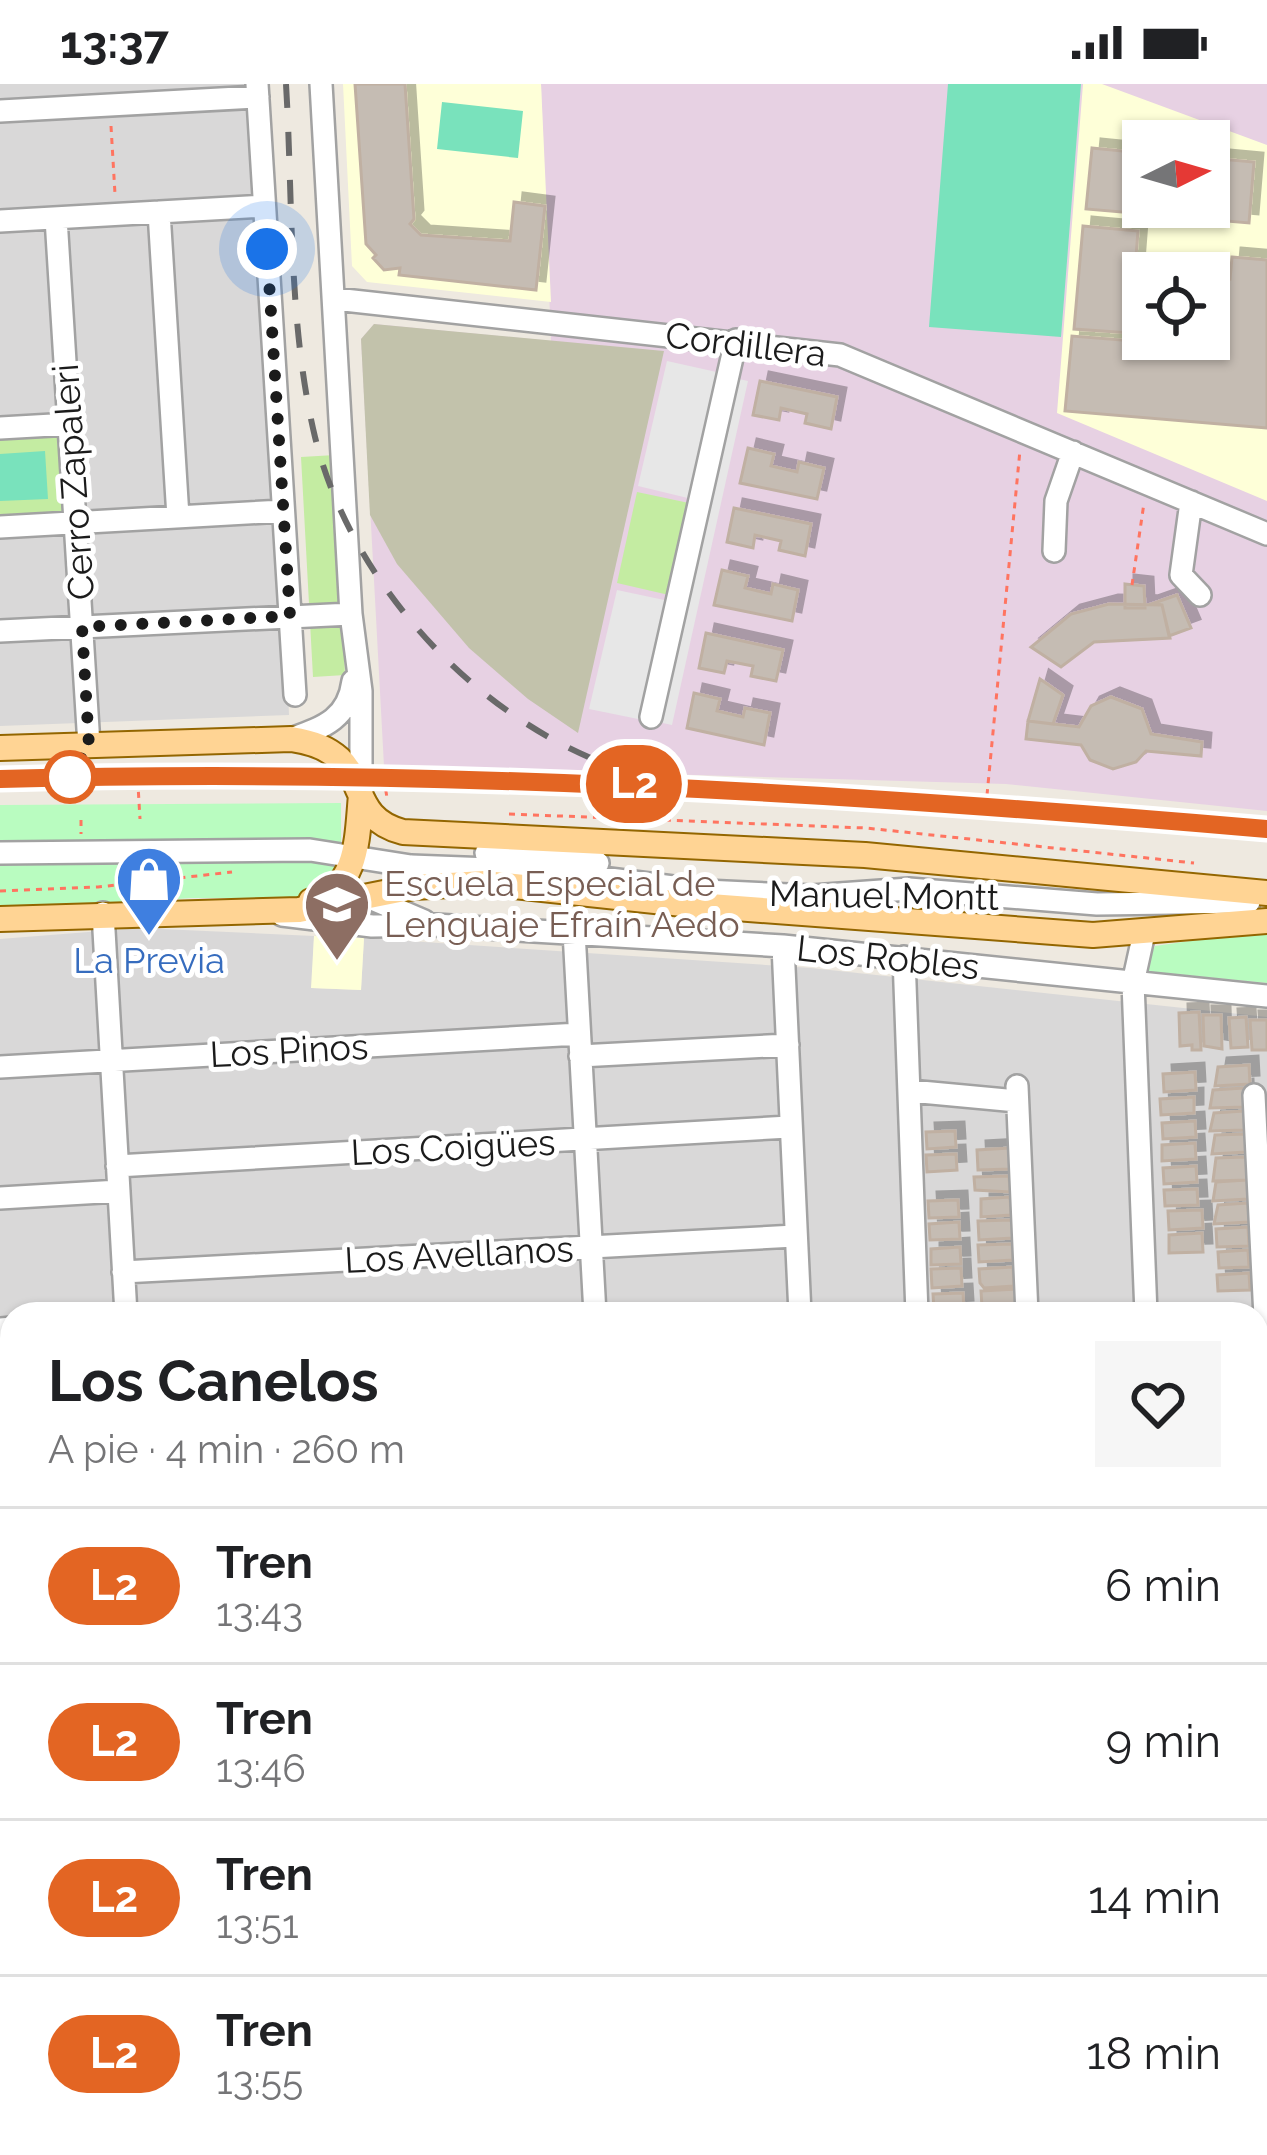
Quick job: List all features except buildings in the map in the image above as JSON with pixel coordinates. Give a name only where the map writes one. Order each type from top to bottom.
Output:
[{"type":"main road","points":[[0,748],[291,739],[331,748],[343,758],[356,785],[394,818]]},
{"type":"main road","points":[[356,785],[357,880],[370,898]]},
{"type":"main road","name":"Manuel Montt","points":[[394,818],[403,832],[807,851],[1267,893]]},
{"type":"main road","points":[[255,910],[332,894],[354,851]]},
{"type":"main road","name":"Manuel Montt","points":[[255,910],[334,907],[435,884],[520,884],[667,903],[1072,934],[1144,934],[1267,921]]},
{"type":"main road","name":"Los Robles","points":[[0,919],[255,910]]},
{"type":"street","points":[[321,84],[351,614],[363,736],[356,785]]},
{"type":"street","points":[[0,111],[258,90],[295,694]]},
{"type":"street","points":[[0,221],[264,206]]},
{"type":"street","points":[[159,212],[178,517]]},
{"type":"street","name":"Cerro Zapaleri","points":[[56,218],[89,746]]},
{"type":"street","name":"Cordillera","points":[[335,298],[736,340],[860,361],[1267,534]]},
{"type":"street","points":[[651,717],[736,340]]},
{"type":"street","points":[[0,428],[70,424]]},
{"type":"street","points":[[1054,551],[1056,501],[1073,452]]},
{"type":"street","points":[[1191,502],[1180,575],[1200,595]]},
{"type":"street","points":[[0,527],[283,511]]},
{"type":"street","points":[[0,631],[351,614]]},
{"type":"street","points":[[291,739],[326,727],[342,713],[350,701],[355,657]]},
{"type":"street","name":"Manuel Montt","points":[[0,842],[282,838],[354,851],[793,896],[909,889],[1089,904],[1267,903]]},
{"type":"street","name":"Manuel Montt","points":[[0,853],[268,849],[545,855],[663,875],[784,882],[990,878],[1042,871]]},
{"type":"street","name":"Los Robles","points":[[370,898],[436,925]]},
{"type":"street","name":"Los Robles","points":[[255,910],[316,922],[783,946],[1267,996]]},
{"type":"street","points":[[103,913],[124,1302]]},
{"type":"street","points":[[574,932],[594,1302]]},
{"type":"street","points":[[1144,934],[1133,982],[1146,1302]]},
{"type":"street","points":[[783,946],[799,1302]]},
{"type":"street","points":[[904,958],[917,1302]]},
{"type":"street","name":"Los Pinos","points":[[0,1067],[579,1045],[788,1045]]},
{"type":"street","points":[[910,1091],[1017,1094],[1027,1302]]},
{"type":"street","points":[[1254,1095],[1261,1122],[1261,1302]]},
{"type":"street","name":"Los Coigües","points":[[117,1166],[789,1127]]},
{"type":"street","points":[[0,1198],[118,1191]]},
{"type":"street","name":"Los Avellanos","points":[[123,1272],[795,1236]]},
{"type":"path","points":[[110,105],[116,214]]},
{"type":"path","points":[[987,795],[1020,447]]},
{"type":"path","points":[[1132,585],[1138,526],[1150,484]]},
{"type":"path","points":[[363,736],[374,744],[394,818]]},
{"type":"path","points":[[137,763],[140,820]]},
{"type":"path","points":[[511,814],[866,828],[1196,863]]},
{"type":"path","points":[[0,891],[98,887],[237,872]]},
{"type":"shaded area","points":[[0,84],[263,84],[289,715],[0,726]]},
{"type":"shaded area","points":[[343,84],[541,84],[551,302],[367,282],[352,266]]},
{"type":"shaded area","points":[[541,84],[1267,84],[1267,811],[1006,784],[384,766],[361,339],[374,324],[551,341]]},
{"type":"shaded area","points":[[1083,84],[1102,84],[1199,120],[1122,120],[1122,228],[1230,228],[1230,131],[1267,145],[1267,501],[1057,413]]},
{"type":"shaded area","points":[[374,324],[664,351],[578,733],[528,699],[469,648],[397,564],[370,515],[361,339]]},
{"type":"shaded area","points":[[667,361],[721,373],[692,499],[638,486]]},
{"type":"shaded area","points":[[734,378],[748,381],[672,725],[658,722]]},
{"type":"shaded area","points":[[617,590],[669,601],[643,720],[589,709]]},
{"type":"shaded area","points":[[139,928],[314,936],[312,988],[361,990],[364,938],[811,968],[1267,1017],[1267,1302],[0,1302],[0,939]]},
{"type":"shaded area","name":"Escuela Especial de Lenguaje Efraín Aedo","points":[[314,936],[364,938],[361,990],[311,988]]},
{"type":"green space","points":[[948,84],[1081,84],[1061,337],[929,327]]},
{"type":"green space","points":[[442,102],[523,111],[518,158],[437,149]]},
{"type":"green space","points":[[56,430],[64,436],[69,508],[61,516],[0,520],[0,434]]},
{"type":"green space","points":[[45,451],[48,499],[0,501],[0,454]]},
{"type":"green space","points":[[335,455],[345,675],[313,677],[301,457]]},
{"type":"green space","points":[[637,492],[689,503],[669,595],[617,583]]},
{"type":"green space","points":[[341,803],[341,852],[332,888],[314,898],[191,898],[0,912],[0,805]]},
{"type":"green space","points":[[1267,930],[1267,983],[1144,971],[1155,946]]},
{"type":"railway","points":[[286,84],[296,306],[306,394],[333,494],[360,549],[395,601],[482,692],[533,728],[587,756],[643,776]]},
{"type":"railway","points":[[0,779],[318,777],[634,786],[1267,829]]},
{"type":"train","name":"L2","points":[[0,779],[352,775],[788,790],[1267,829]]},
{"type":"place","name":"La Previa","points":[[149,938]]},
{"type":"place","name":"Escuela Especial de Lenguaje Efraín Aedo","points":[[337,963]]},
{"type":"route","points":[[70,777],[89,746],[82,627],[290,616],[267,249]]}]
